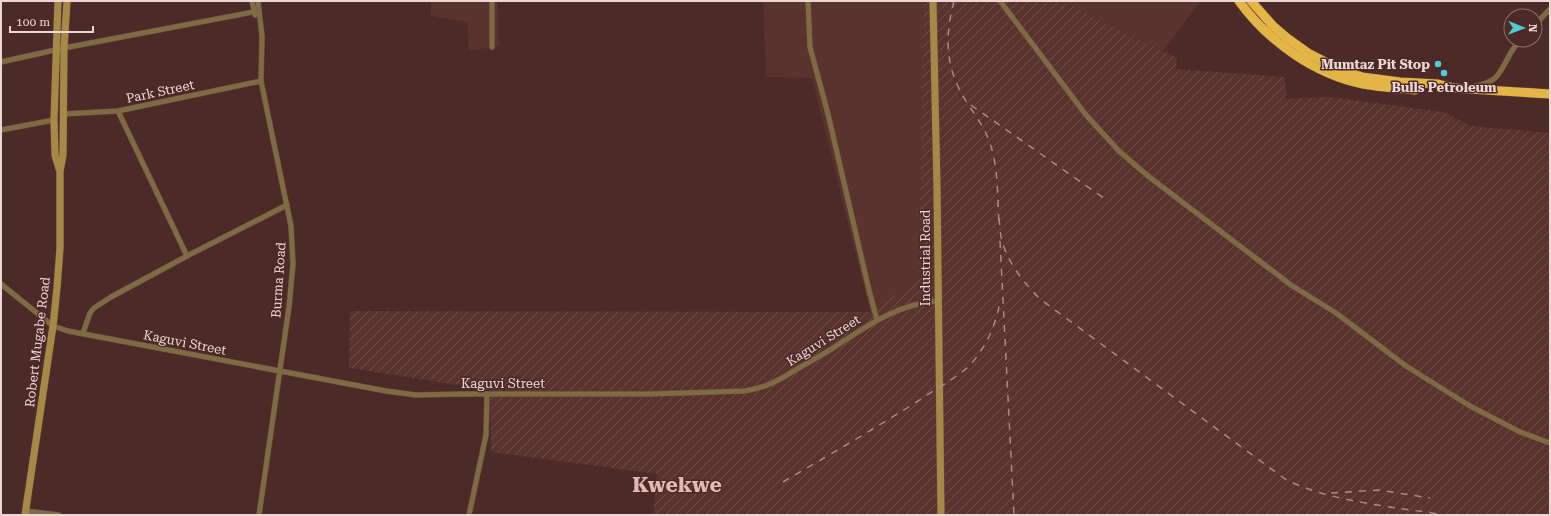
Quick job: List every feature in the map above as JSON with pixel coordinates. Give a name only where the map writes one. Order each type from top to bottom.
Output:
[{"type":"highway","points":[[1239,1],[1261,27],[1283,45],[1308,62],[1338,76],[1362,84],[1380,87],[1437,90],[1464,88],[1550,94]]},
{"type":"highway","points":[[1251,1],[1273,26],[1287,38],[1318,59],[1339,69],[1362,77],[1400,82],[1438,84],[1454,88]]},
{"type":"main road","name":"Robert Mugabe Road","points":[[58,1],[54,120],[55,155],[60,171]]},
{"type":"main road","name":"Robert Mugabe Road","points":[[26,513],[53,326],[60,248],[60,171],[63,155],[64,48],[67,1]]},
{"type":"main road","name":"Industrial Road","points":[[933,1],[941,515]]},
{"type":"street","points":[[252,1],[257,12]]},
{"type":"street","points":[[257,12],[258,1]]},
{"type":"street","points":[[492,1],[492,47]]},
{"type":"street","points":[[492,13],[496,1]]},
{"type":"street","points":[[808,1],[810,47],[828,114],[868,290],[877,320]]},
{"type":"street","points":[[1000,1],[1086,115],[1119,151],[1148,176],[1291,285],[1336,314],[1406,366],[1470,406],[1520,432],[1550,443]]},
{"type":"street","points":[[1543,16],[1550,9]]},
{"type":"street","points":[[1,62],[64,48],[257,12]]},
{"type":"street","name":"Burma Road","points":[[257,12],[262,36],[261,82],[291,226],[293,264],[289,308],[278,372],[259,515]]},
{"type":"street","points":[[1464,88],[1485,84],[1499,75],[1514,48]]},
{"type":"street","name":"Park Street","points":[[63,114],[118,111],[261,82]]},
{"type":"street","points":[[118,111],[187,256]]},
{"type":"street","points":[[1,130],[54,120]]},
{"type":"street","points":[[83,333],[90,313],[94,308],[111,297],[287,205]]},
{"type":"street","points":[[1,284],[53,326]]},
{"type":"street","name":"Kaguvi Street","points":[[53,326],[68,331],[278,372],[416,395],[650,394],[745,391],[758,389],[772,384],[829,350],[863,327],[877,320],[908,306],[921,302],[938,301]]},
{"type":"street","points":[[469,515],[486,435],[487,394]]},
{"type":"street","points":[[26,513],[59,515]]},
{"type":"shaded area","points":[[431,1],[498,1],[499,46],[469,51],[467,22],[431,16]]},
{"type":"shaded area","points":[[763,1],[923,1],[919,279],[870,312],[812,78],[766,77]]},
{"type":"shaded area","name":"Kwekwe","points":[[923,1],[1062,1],[1177,58],[1176,69],[1285,77],[1286,99],[1329,97],[1444,112],[1471,126],[1550,133],[1550,515],[653,515],[657,474],[491,452],[490,390],[349,368],[350,311],[870,312],[919,279]]},
{"type":"shaded area","points":[[1062,1],[1201,1],[1163,51]]},
{"type":"railway","points":[[954,1],[948,38],[950,61],[957,84],[983,127],[992,148],[996,169],[999,223]]},
{"type":"railway","points":[[971,105],[1105,199]]},
{"type":"railway","points":[[999,218],[1001,238],[1012,265],[1040,299],[1285,479],[1302,487],[1363,503],[1445,515]]},
{"type":"railway","points":[[1000,241],[1014,515]]},
{"type":"railway","points":[[783,482],[887,420],[964,371],[975,359],[985,344],[996,319],[1000,301]]},
{"type":"railway","points":[[1331,493],[1379,490],[1430,498]]},
{"type":"place","name":"Mumtaz Pit Stop","points":[[1438,64]]},
{"type":"place","name":"Bulls Petroleum","points":[[1444,73]]},
{"type":"district","name":"Kwekwe","points":[[677,485]]}]
